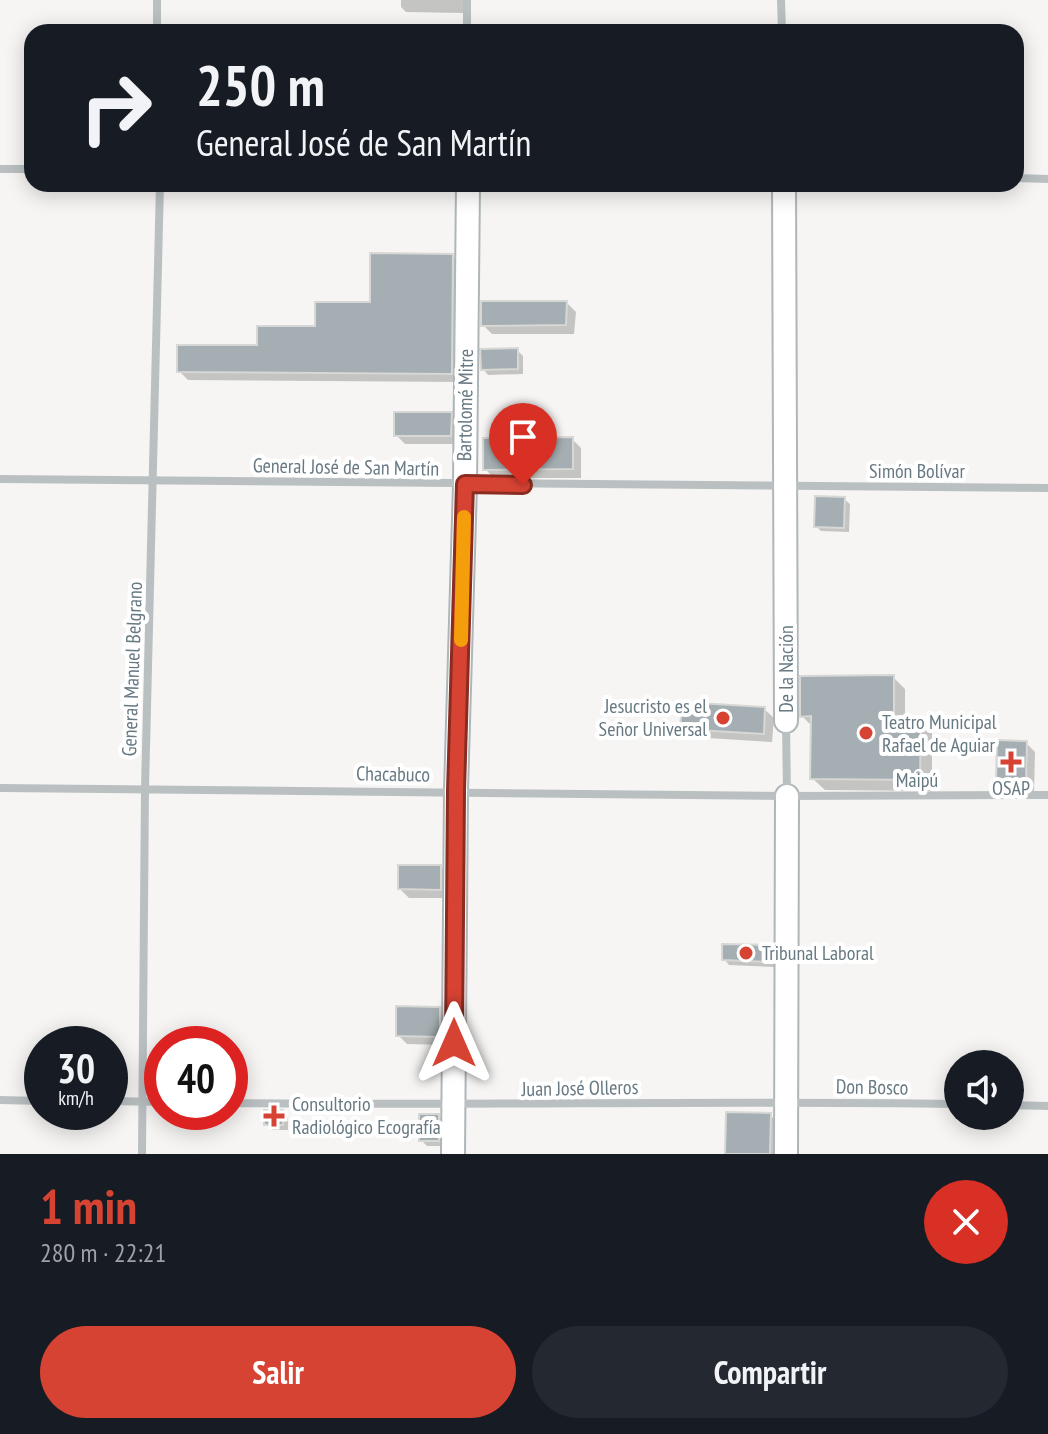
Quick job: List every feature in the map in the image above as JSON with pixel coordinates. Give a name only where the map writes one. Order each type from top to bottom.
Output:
[{"type":"street","points":[[157,0],[157,24]]},
{"type":"street","points":[[467,0],[467,24]]},
{"type":"street","points":[[781,0],[782,24]]},
{"type":"street","points":[[0,169],[24,169]]},
{"type":"street","points":[[1024,178],[1048,179]]},
{"type":"street","name":"General Manuel Belgrano","points":[[142,1154],[145,788],[160,192]]},
{"type":"street","name":"Bartolomé Mitre","points":[[453,1154],[456,791],[465,484],[468,192]]},
{"type":"street","name":"De la Nación","points":[[784,192],[786,1154]]},
{"type":"street","name":"General José de San Martín","points":[[0,479],[787,487]]},
{"type":"street","name":"Simón Bolívar","points":[[787,487],[1048,488]]},
{"type":"street","name":"Chacabuco","points":[[0,788],[787,796]]},
{"type":"street","name":"Maipú","points":[[787,796],[1048,795]]},
{"type":"street","points":[[0,1100],[24,1101]]},
{"type":"street","points":[[128,1102],[143,1102]]},
{"type":"street","name":"Juan José Olleros","points":[[248,1103],[454,1106],[786,1102]]},
{"type":"street","name":"Don Bosco","points":[[786,1102],[944,1104]]},
{"type":"street","points":[[1024,1105],[1048,1106]]},
{"type":"building","points":[[370,253],[453,254],[452,374],[177,372],[177,345],[257,345],[257,326],[315,326],[315,302],[370,302]]},
{"type":"building","points":[[481,301],[567,301],[566,325],[481,326]]},
{"type":"building","points":[[518,348],[518,369],[481,370],[480,349]]},
{"type":"building","points":[[394,412],[452,412],[451,436],[394,436]]},
{"type":"building","points":[[573,437],[573,469],[483,470],[483,438]]},
{"type":"building","points":[[815,496],[845,497],[844,528],[814,527]]},
{"type":"building","name":"Teatro Municipal Rafael de Aguiar","points":[[894,675],[894,716],[921,717],[920,780],[810,779],[811,716],[800,717],[800,676]]},
{"type":"building","name":"Jesucristo es el Señor Universal","points":[[682,702],[765,707],[764,734],[680,729]]},
{"type":"building","name":"OSAP","points":[[997,740],[1027,741],[1026,783],[996,783]]},
{"type":"building","points":[[398,865],[441,865],[441,890],[398,889]]},
{"type":"building","name":"Tribunal Laboral","points":[[722,944],[770,945],[769,962],[722,960]]},
{"type":"building","points":[[396,1006],[440,1007],[440,1037],[396,1036]]},
{"type":"building","name":"Consultorio Radiológico Ecografía","points":[[264,1110],[283,1110],[283,1125],[264,1125]]},
{"type":"building","points":[[726,1112],[771,1113],[770,1154],[725,1154]]},
{"type":"building","points":[[419,1114],[439,1114],[439,1141],[419,1141]]},
{"type":"slow traffic","points":[[461,640],[464,517]]},
{"type":"place","name":"Jesucristo es el Señor Universal","points":[[723,718]]},
{"type":"place","name":"Teatro Municipal Rafael de Aguiar","points":[[866,733]]},
{"type":"place","name":"OSAP","points":[[1011,762]]},
{"type":"place","name":"Tribunal Laboral","points":[[746,953]]},
{"type":"place","name":"Consultorio Radiológico Ecografía","points":[[274,1116]]},
{"type":"route","points":[[454,1043],[456,791],[465,484],[523,485]]}]
